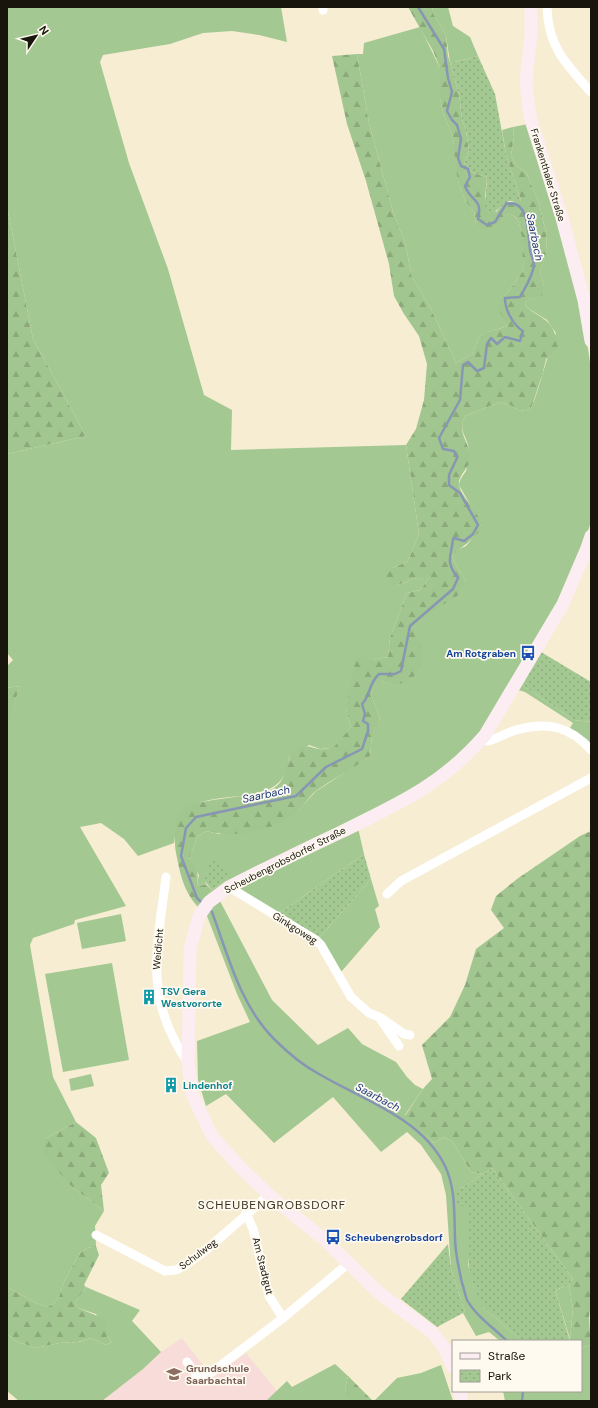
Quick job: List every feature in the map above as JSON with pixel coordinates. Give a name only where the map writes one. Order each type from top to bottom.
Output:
[{"type":"main road","name":"Frankenthaler Straße","points":[[531,7],[532,35],[526,81],[531,120],[562,218],[584,300],[591,341]]},
{"type":"main road","name":"Scheubengrobsdorfer Straße","points":[[452,1365],[445,1350],[433,1333],[378,1292],[300,1218],[269,1195],[212,1136],[192,1094],[188,1063],[190,948],[199,916],[209,902],[229,886],[410,799],[451,770],[482,739],[514,689],[563,604],[590,545]]},
{"type":"street","points":[[547,7],[547,18],[553,45],[591,92]]},
{"type":"street","points":[[482,739],[488,741],[525,728],[560,727],[573,734],[591,750]]},
{"type":"street","points":[[387,894],[401,881],[591,778]]},
{"type":"street","name":"Weidicht","points":[[166,877],[156,965],[157,991],[174,1042],[188,1063]]},
{"type":"street","name":"Ginkgoweg","points":[[229,886],[316,940],[321,945],[351,997],[369,1013],[384,1018],[404,1034],[410,1035]]},
{"type":"street","name":"Ginkgoweg","points":[[379,1017],[399,1046]]},
{"type":"street","name":"Schulweg","points":[[96,1235],[166,1271],[176,1270],[206,1250],[246,1213],[269,1195]]},
{"type":"street","name":"Am Stadtgut","points":[[246,1213],[255,1234],[269,1296],[283,1318]]},
{"type":"street","points":[[187,1362],[198,1377],[212,1372],[283,1318],[348,1263]]},
{"type":"shaded area","name":"Grundschule Saarbachtal","points":[[182,1338],[213,1378],[246,1353],[277,1391],[266,1401],[102,1401],[143,1369],[161,1352]]},
{"type":"green space","points":[[7,7],[281,7],[287,42],[259,35],[232,31],[203,33],[170,44],[103,55],[100,62],[129,163],[168,269],[204,395],[232,410],[231,450],[406,445],[419,534],[408,561],[393,568],[395,586],[413,579],[432,575],[420,590],[407,593],[390,638],[388,657],[373,660],[346,709],[351,727],[334,748],[320,749],[309,745],[289,758],[285,773],[278,783],[268,790],[256,794],[215,799],[193,806],[178,815],[174,843],[138,856],[124,839],[101,823],[80,827],[126,906],[75,920],[74,924],[33,938],[30,945],[53,1077],[76,1122],[45,1139],[71,1186],[104,1211],[95,1226],[96,1246],[87,1248],[79,1254],[63,1284],[59,1297],[53,1304],[47,1307],[36,1303],[7,1287],[7,723],[20,686],[7,688],[7,666],[13,660],[7,653],[7,454],[86,436],[33,339],[7,206]]},
{"type":"green space","points":[[408,7],[432,7],[434,15],[446,35],[448,56],[459,94],[462,120],[466,131],[469,150],[464,164],[473,173],[487,177],[485,198],[496,212],[507,203],[521,201],[506,154],[502,130],[513,127],[514,137],[511,156],[516,166],[526,172],[539,203],[546,233],[547,251],[540,272],[544,286],[542,296],[532,297],[525,303],[526,307],[544,319],[552,327],[558,348],[546,359],[531,409],[520,411],[510,405],[500,402],[465,416],[462,428],[470,454],[470,460],[460,479],[459,485],[464,496],[481,522],[482,528],[452,556],[466,582],[457,596],[436,609],[414,627],[414,633],[420,644],[422,654],[421,662],[416,674],[405,682],[399,684],[391,684],[380,681],[376,682],[371,695],[380,718],[372,736],[370,756],[316,791],[298,811],[278,824],[254,832],[229,834],[206,831],[197,837],[189,859],[197,870],[197,884],[200,886],[206,884],[212,890],[197,906],[188,894],[185,887],[176,853],[176,825],[180,811],[187,806],[198,803],[250,795],[272,789],[282,780],[288,762],[294,751],[307,746],[316,749],[327,749],[334,747],[351,727],[346,709],[356,658],[373,660],[388,657],[390,638],[407,593],[420,590],[431,576],[413,579],[395,586],[385,575],[393,568],[408,561],[419,534],[406,445],[416,429],[424,400],[427,364],[419,336],[394,296],[389,264],[366,181],[347,124],[332,56],[357,54],[369,123],[393,212],[405,243],[412,277],[431,309],[456,363],[473,354],[478,340],[485,333],[508,326],[499,310],[501,298],[511,288],[524,270],[521,235],[517,219],[506,213],[496,225],[490,228],[481,229],[476,224],[474,212],[466,202],[459,185],[456,170],[453,137],[443,113],[440,98],[440,68],[433,51]]},
{"type":"green space","points":[[432,7],[448,7],[453,26],[470,37],[478,56],[450,63],[446,35],[434,15]]},
{"type":"green space","points":[[420,27],[440,68],[440,98],[443,113],[453,137],[459,185],[466,202],[474,212],[476,224],[502,219],[506,212],[517,219],[522,235],[524,270],[511,288],[501,298],[508,326],[485,333],[478,340],[473,354],[456,363],[431,309],[412,277],[405,243],[393,212],[369,123],[357,54],[363,54],[364,43]]},
{"type":"green space","points":[[478,56],[495,94],[506,154],[521,201],[509,201],[490,215],[485,208],[487,177],[473,173],[464,164],[469,150],[466,131],[462,120],[459,94],[450,63]]},
{"type":"green space","points":[[528,124],[573,277],[591,370],[591,522],[578,560],[522,685],[574,720],[591,722],[591,745],[570,728],[573,723],[525,692],[518,690],[482,745],[358,828],[364,854],[278,914],[238,888],[220,901],[272,1000],[318,1045],[348,1028],[362,1044],[396,1062],[415,1085],[423,1089],[405,1115],[434,1143],[443,1137],[452,1141],[471,1172],[483,1174],[460,1189],[468,1206],[468,1264],[474,1289],[484,1308],[521,1340],[499,1340],[489,1332],[476,1336],[463,1313],[465,1312],[451,1269],[446,1195],[441,1174],[421,1145],[407,1132],[381,1152],[333,1097],[274,1143],[226,1094],[206,1106],[198,1080],[197,1041],[250,1022],[237,994],[207,916],[197,906],[212,890],[230,878],[208,873],[205,880],[206,884],[200,886],[197,884],[199,875],[189,859],[197,837],[206,831],[219,834],[298,811],[315,792],[370,756],[372,735],[380,718],[371,695],[376,681],[391,684],[421,647],[413,634],[414,627],[466,582],[452,556],[459,549],[466,546],[482,526],[459,485],[466,471],[468,458],[468,445],[462,428],[463,421],[465,416],[500,402],[510,405],[520,411],[531,409],[556,333],[547,320],[526,307],[525,303],[544,286],[540,272],[547,250],[546,233],[539,203],[526,172],[516,166],[511,156],[514,137],[513,127]]},
{"type":"green space","points":[[7,206],[33,339],[86,436],[7,454]]},
{"type":"green space","points":[[541,652],[591,682],[591,722],[574,720],[522,685]]},
{"type":"green space","points":[[20,686],[9,719],[7,724],[7,688]]},
{"type":"green space","points":[[591,831],[591,1307],[589,1321],[591,1345],[582,1348],[582,1340],[570,1340],[573,1309],[569,1285],[573,1279],[492,1168],[483,1174],[471,1172],[452,1141],[443,1137],[434,1143],[405,1116],[423,1089],[432,1079],[422,1045],[450,1017],[465,985],[476,949],[504,928],[491,910],[496,896],[517,879],[580,836]]},
{"type":"green space","points":[[364,854],[371,879],[319,938],[278,914]]},
{"type":"green space","points":[[216,859],[230,878],[212,890],[204,880],[208,873],[205,865]]},
{"type":"green space","points":[[371,879],[379,906],[375,909],[380,927],[341,972],[319,938]]},
{"type":"green space","points":[[121,914],[126,941],[82,949],[77,923]]},
{"type":"green space","points":[[112,963],[129,1060],[63,1072],[45,974]]},
{"type":"green space","points":[[91,1074],[94,1086],[71,1091],[69,1079]]},
{"type":"green space","points":[[76,1122],[96,1138],[109,1173],[101,1185],[104,1211],[71,1186],[43,1153],[45,1139]]},
{"type":"green space","points":[[492,1168],[573,1279],[569,1285],[555,1290],[570,1340],[521,1340],[484,1308],[477,1297],[470,1272],[468,1259],[468,1206],[457,1206],[456,1190],[460,1189]]},
{"type":"green space","points":[[448,1244],[451,1269],[465,1312],[437,1327],[401,1299]]},
{"type":"green space","points":[[96,1246],[99,1255],[84,1285],[86,1287],[75,1303],[78,1308],[105,1319],[107,1336],[112,1342],[106,1345],[91,1338],[78,1342],[59,1343],[36,1348],[18,1342],[7,1334],[7,1287],[36,1303],[47,1307],[53,1304],[59,1297],[63,1284],[79,1254],[87,1248]]},
{"type":"green space","points":[[569,1285],[573,1309],[570,1339],[555,1290]]},
{"type":"green space","points":[[86,1287],[140,1310],[132,1321],[161,1352],[143,1369],[102,1401],[19,1401],[7,1391],[7,1334],[18,1342],[36,1348],[59,1343],[79,1342],[91,1338],[106,1345],[112,1342],[107,1336],[96,1314],[78,1308],[75,1303]]},
{"type":"green space","points":[[591,1345],[591,1401],[505,1401],[503,1392],[582,1392],[582,1348]]},
{"type":"green space","points":[[335,1364],[348,1376],[345,1389],[352,1401],[266,1401],[287,1381],[292,1387]]},
{"type":"green space","points":[[441,1365],[453,1401],[374,1401],[397,1378],[421,1373]]},
{"type":"green space","points":[[348,1376],[373,1401],[351,1401],[345,1389]]},
{"type":"waterway","name":"Saarbach","points":[[203,904],[197,898],[181,856],[186,828],[196,817],[296,796],[326,767],[362,749],[368,731],[368,724],[363,721],[365,714],[362,704],[365,701],[375,678],[379,674],[395,674],[401,671],[410,626],[453,589],[458,578],[450,563],[453,539],[464,541],[473,534],[478,525],[460,493],[449,485],[449,475],[457,458],[454,451],[443,449],[439,438],[460,400],[463,365],[468,362],[477,371],[484,368],[487,344],[491,338],[497,344],[505,337],[520,341],[523,331],[510,317],[506,307],[505,298],[520,297],[530,278],[534,263],[530,250],[528,228],[524,212],[520,207],[514,204],[506,204],[495,222],[487,225],[478,219],[478,203],[470,195],[465,186],[470,177],[468,169],[461,166],[458,158],[461,139],[457,125],[447,111],[452,92],[448,78],[444,49],[418,7]]},
{"type":"waterway","name":"Saarbach","points":[[208,909],[212,912],[236,979],[252,1011],[262,1026],[274,1039],[307,1067],[405,1121],[433,1148],[444,1164],[451,1182],[454,1201],[456,1255],[467,1300],[480,1317],[506,1340]]},
{"type":"waterway","name":"Saarbach","points":[[522,1401],[523,1392]]},
{"type":"place","name":"Am Rotgraben","points":[[528,653]]},
{"type":"place","name":"TSV Gera Westvororte","points":[[149,997]]},
{"type":"place","name":"Lindenhof","points":[[171,1085]]},
{"type":"place","name":"Scheubengrobsdorf","points":[[333,1237]]},
{"type":"place","name":"Grundschule Saarbachtal","points":[[174,1374]]},
{"type":"district","name":"SCHEUBENGROBSDORF","points":[[272,1205]]}]
